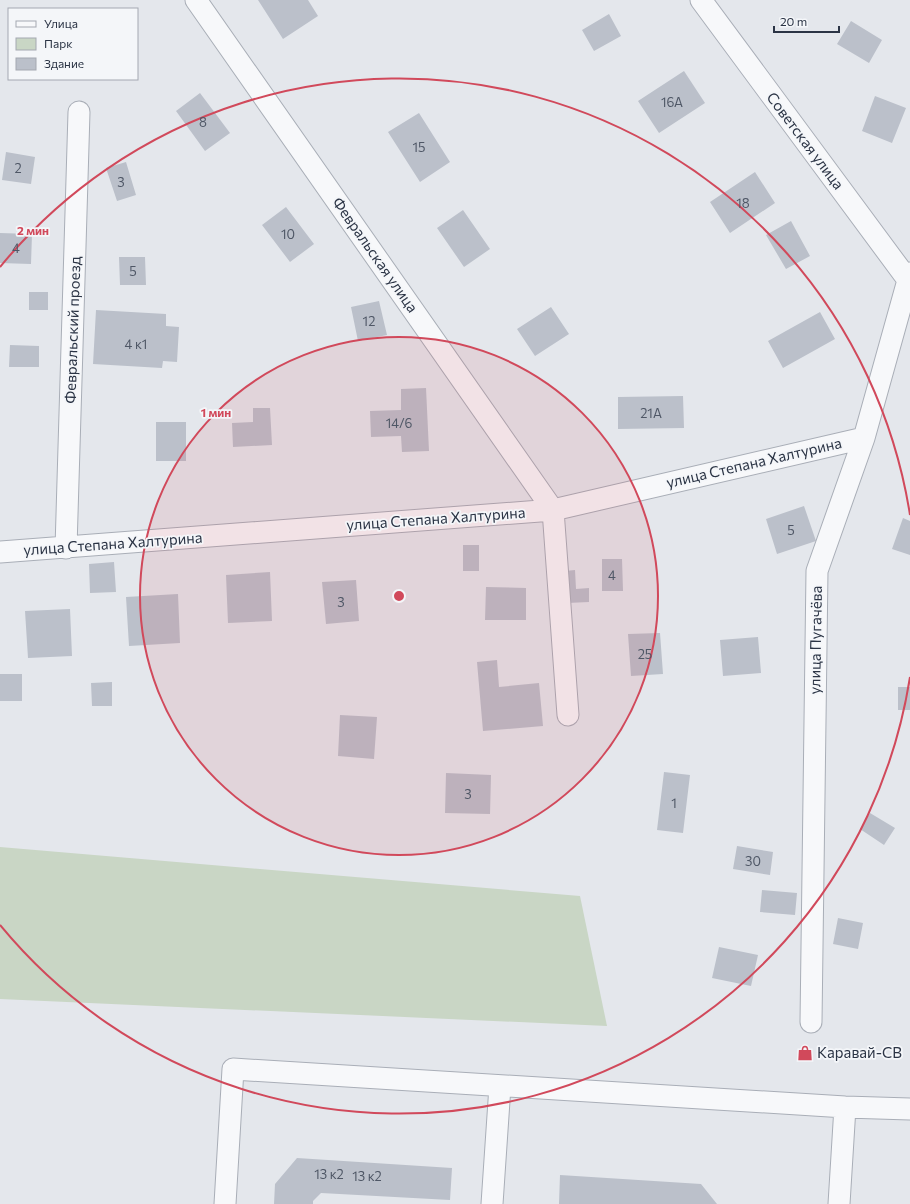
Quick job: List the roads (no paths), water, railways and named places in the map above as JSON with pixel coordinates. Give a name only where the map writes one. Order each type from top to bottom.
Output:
[{"type":"street","name":"Февральская улица","points":[[196,0],[553,510]]},
{"type":"street","name":"Советская улица","points":[[701,0],[909,278]]},
{"type":"street","name":"Февральский проезд","points":[[66,548],[79,112]]},
{"type":"street","name":"улица Пугачёва","points":[[811,1022],[817,571],[864,438],[909,278]]},
{"type":"street","name":"улица Степана Халтурина","points":[[0,552],[553,510],[864,438]]},
{"type":"street","points":[[553,510],[568,715]]},
{"type":"street","points":[[225,1204],[233,1069],[910,1110]]},
{"type":"street","points":[[492,1204],[500,1086]]},
{"type":"street","points":[[839,1204],[845,1107]]},
{"type":"place","name":"Каравай-СВ","points":[[805,1053]]}]
